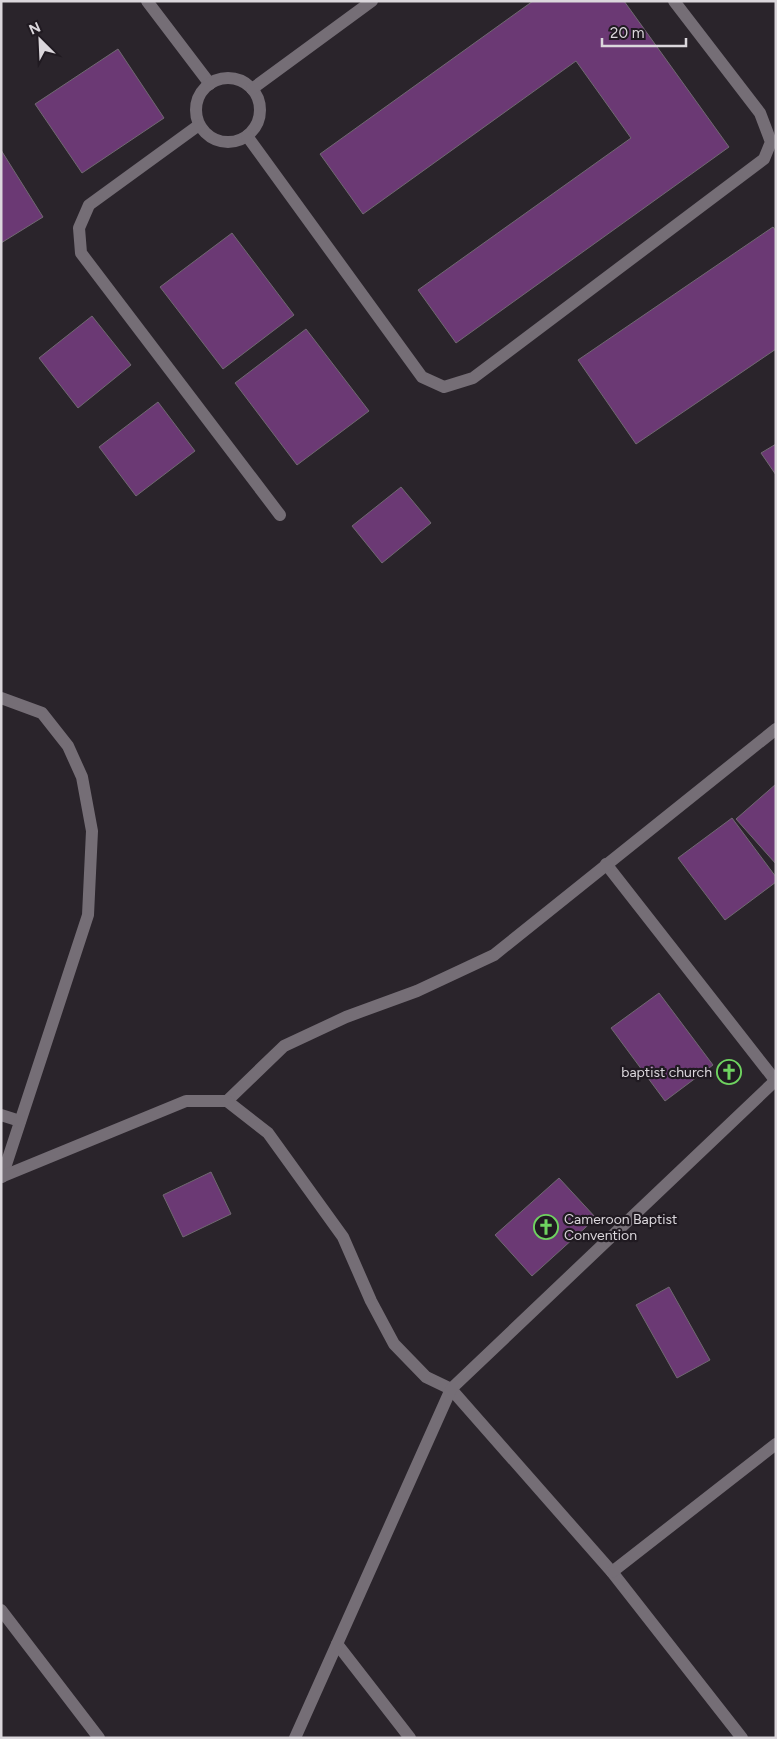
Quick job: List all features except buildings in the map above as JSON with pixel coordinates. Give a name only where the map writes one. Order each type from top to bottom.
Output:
[{"type":"street","points":[[147,1],[210,84]]},
{"type":"street","points":[[252,89],[372,1]]},
{"type":"street","points":[[247,136],[422,377],[444,387],[473,378],[764,159],[770,142],[760,113],[674,1]]},
{"type":"street","points":[[236,79],[252,89],[257,96],[260,113],[258,122],[247,136],[229,142],[220,141],[212,138],[199,125],[196,106],[203,90],[210,84],[218,80],[236,79]]},
{"type":"street","points":[[199,125],[89,205],[79,228],[81,253],[280,515]]},
{"type":"street","points":[[1,698],[12,700],[42,713],[68,746],[82,777],[92,831],[88,915],[2,1177]]},
{"type":"street","points":[[227,1101],[284,1046],[346,1017],[416,991],[494,955],[776,729]]},
{"type":"street","points":[[295,1738],[451,1388],[776,1080],[606,864]]},
{"type":"street","points":[[2,1177],[186,1101],[227,1101],[268,1133],[343,1237],[371,1301],[394,1344],[426,1377],[451,1388],[612,1572],[742,1738]]},
{"type":"street","points":[[1,1115],[20,1122]]},
{"type":"street","points":[[612,1572],[776,1444]]},
{"type":"street","points":[[1,1610],[99,1738]]},
{"type":"street","points":[[337,1644],[410,1738]]},
{"type":"place","name":"baptist church","points":[[729,1072]]},
{"type":"place","name":"Cameroon Baptist Convention","points":[[546,1227]]}]
